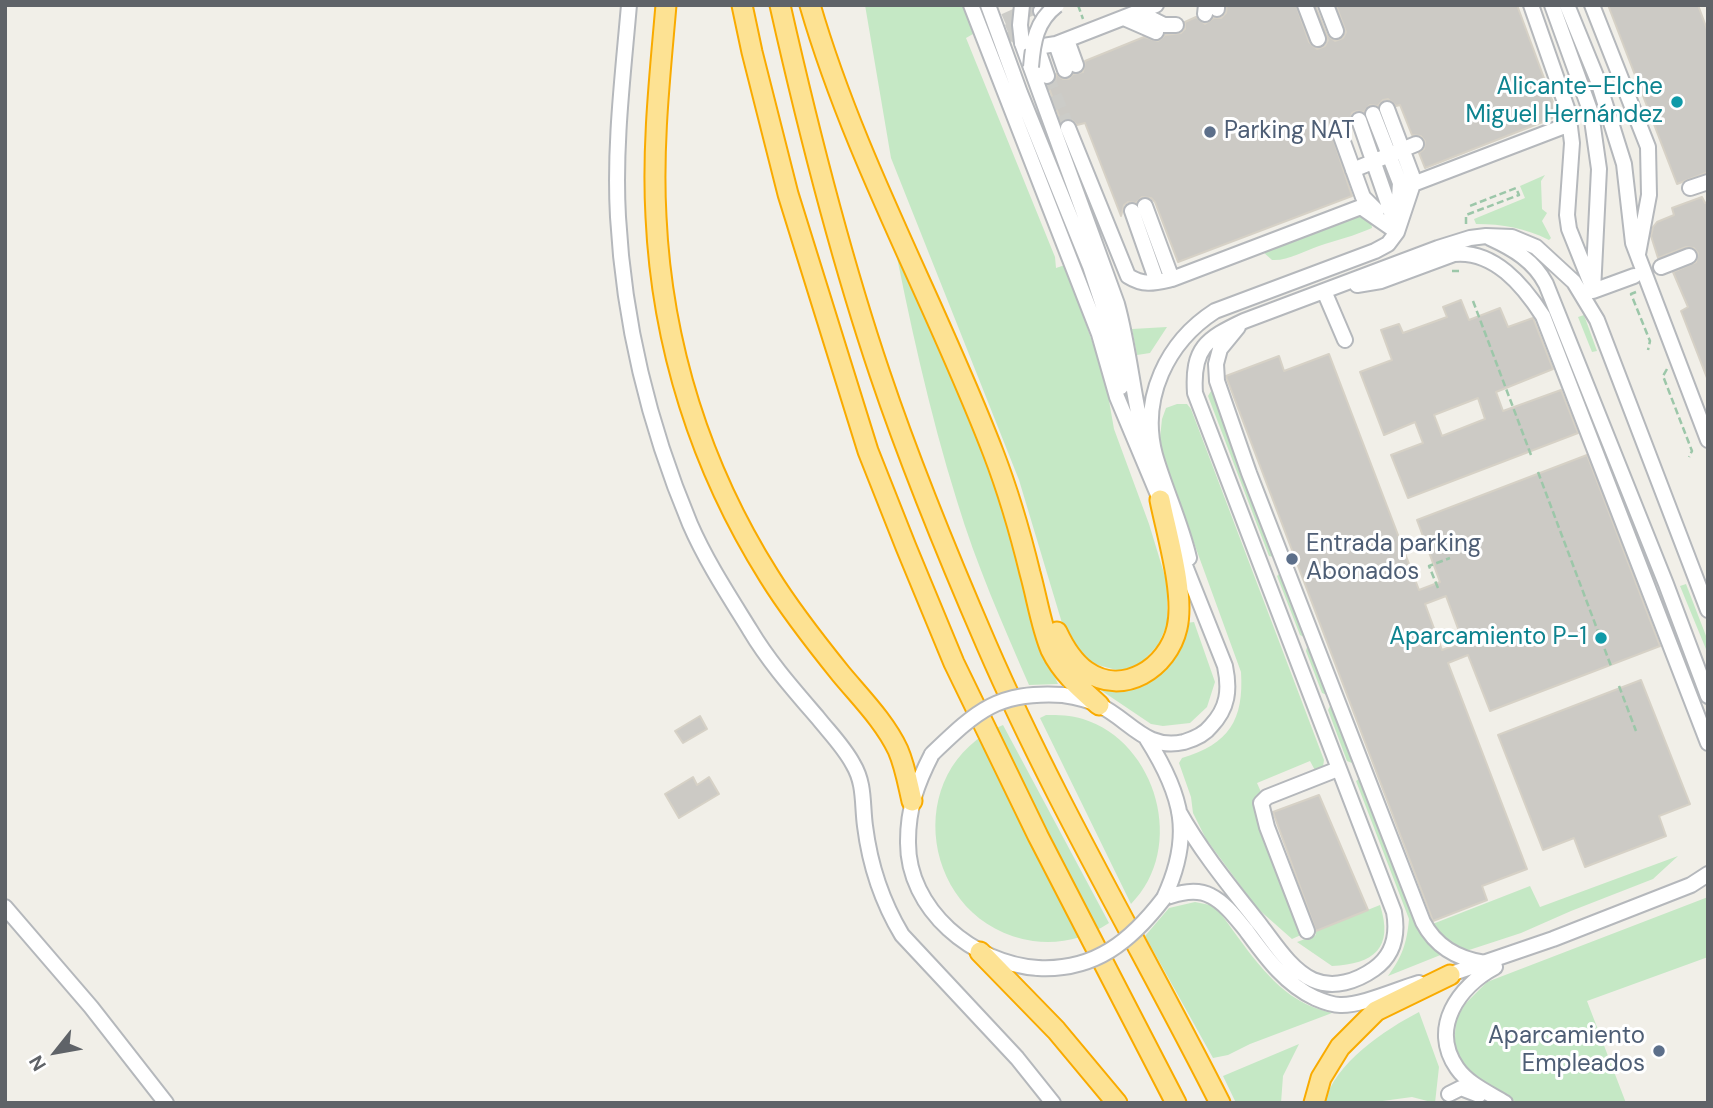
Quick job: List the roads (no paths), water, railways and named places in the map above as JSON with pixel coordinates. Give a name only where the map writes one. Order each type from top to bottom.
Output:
[{"type":"highway","points":[[666,5],[655,159],[656,216],[662,292],[677,365],[691,413],[717,479],[770,578],[816,643],[883,723],[898,750],[912,801]]},
{"type":"highway","points":[[742,5],[751,52],[788,194],[868,451],[960,675],[1056,872],[1176,1103]]},
{"type":"highway","points":[[780,5],[804,110],[841,246],[908,455],[988,648],[1038,754],[1220,1103]]},
{"type":"highway","points":[[810,5],[853,130],[993,453],[1013,512],[1051,650],[1075,684],[1100,705]]},
{"type":"highway","points":[[964,383],[992,437],[1024,519],[1055,628],[1067,652],[1085,671],[1102,679],[1136,678],[1151,670],[1167,653],[1177,630],[1177,594],[1160,500]]},
{"type":"highway","points":[[980,952],[1056,1030],[1117,1103]]},
{"type":"highway","points":[[1314,1103],[1321,1078],[1340,1047],[1376,1011],[1450,975]]},
{"type":"street","points":[[629,5],[618,144],[618,215],[623,279],[640,373],[660,442],[691,526],[752,634],[785,680],[855,766],[863,788],[864,822],[872,870],[888,911],[902,935],[1017,1058],[1053,1103]]},
{"type":"street","points":[[1031,67],[1028,33],[1045,5]]},
{"type":"street","points":[[1031,67],[1034,38],[1044,16],[1057,5]]},
{"type":"street","points":[[1047,76],[1037,47],[1061,42],[1156,5]]},
{"type":"street","points":[[1305,5],[1330,34]]},
{"type":"street","points":[[1311,5],[1330,34]]},
{"type":"street","points":[[1326,5],[1330,34]]},
{"type":"street","points":[[1330,34],[1332,5]]},
{"type":"street","points":[[1531,5],[1565,99],[1570,124],[1572,161],[1567,215],[1569,229],[1594,291]]},
{"type":"street","points":[[1552,5],[1591,113],[1598,158],[1594,291],[1597,320]]},
{"type":"street","points":[[1567,5],[1598,80],[1624,164],[1630,232],[1708,440]]},
{"type":"street","points":[[1592,5],[1648,147],[1649,195],[1638,255]]},
{"type":"street","points":[[1025,6],[1022,43],[1104,264],[1125,331],[1138,415],[1160,500]]},
{"type":"street","points":[[1131,15],[1164,25],[1176,25]]},
{"type":"street","points":[[1131,15],[1156,32]]},
{"type":"street","points":[[981,22],[1101,299],[1111,330],[1127,423]]},
{"type":"street","points":[[981,22],[1099,334],[1117,397],[1225,667],[1228,684],[1227,700],[1219,718],[1209,730],[1192,740],[1173,744],[1158,744],[1100,705],[1063,695],[1014,697],[990,706],[969,719],[932,754],[912,801],[907,845],[915,880],[932,912],[961,940],[980,952],[1019,967],[1070,967],[1118,947],[1144,924],[1164,898],[1177,871],[1181,843],[1179,812],[1169,777],[1147,739]]},
{"type":"street","points":[[1061,42],[1071,67]]},
{"type":"street","points":[[1363,119],[1382,158],[1397,232]]},
{"type":"street","points":[[1363,119],[1382,158],[1406,180],[1397,232]]},
{"type":"street","points":[[1191,582],[1186,542],[1156,457],[1152,435],[1151,417],[1157,382],[1171,352],[1197,323],[1215,311],[1388,244],[1397,232],[1413,178],[1382,158],[1363,119]]},
{"type":"street","points":[[1413,184],[1570,124]]},
{"type":"street","points":[[1068,128],[1128,276],[1137,282],[1161,281],[1362,207],[1397,232]]},
{"type":"street","points":[[1382,158],[1363,197],[1397,232]]},
{"type":"street","points":[[1690,188],[1708,182]]},
{"type":"street","points":[[1161,281],[1135,210],[1161,281]]},
{"type":"street","points":[[1486,236],[1527,260],[1537,269],[1546,284],[1708,696]]},
{"type":"street","points":[[1179,812],[1216,869],[1278,949],[1301,972],[1313,980],[1325,983],[1351,982],[1376,968],[1385,959],[1392,948],[1396,931],[1394,912],[1195,393],[1196,357],[1205,344],[1219,333],[1244,321],[1470,237],[1512,237],[1536,247],[1574,282],[1597,320],[1708,610]]},
{"type":"street","points":[[1324,291],[1381,281],[1454,254],[1465,253],[1485,259],[1513,276],[1543,316],[1708,743]]},
{"type":"street","points":[[1661,267],[1689,256]]},
{"type":"street","points":[[1594,291],[1634,276]]},
{"type":"street","points":[[1324,291],[1345,340]]},
{"type":"street","points":[[1244,321],[1220,349],[1216,365],[1217,381],[1367,764],[1427,930],[1440,945],[1458,956],[1485,963]]},
{"type":"street","points":[[1332,753],[1321,710],[1323,705],[1341,697]]},
{"type":"street","points":[[1307,931],[1267,827],[1261,803],[1267,797],[1367,764]]},
{"type":"street","points":[[1691,885],[1708,874]]},
{"type":"street","points":[[1164,898],[1179,892],[1211,896],[1232,913],[1278,972],[1299,990],[1324,1002],[1341,1005],[1450,975],[1708,881]]},
{"type":"street","points":[[5,907],[91,1007],[166,1103]]},
{"type":"street","points":[[1448,1098],[1452,1079],[1447,1036],[1448,1017],[1463,989],[1477,976],[1553,939]]},
{"type":"street","points":[[1451,1056],[1457,1069],[1470,1082],[1505,1103]]},
{"type":"street","points":[[1448,1098],[1461,1088],[1492,1103]]},
{"type":"tunnel","points":[[985,29],[1040,5]]},
{"type":"tunnel","points":[[988,39],[1008,31],[1029,45]]},
{"type":"tunnel","points":[[1047,76],[1068,128]]},
{"type":"place","name":"Alicante–Elche Miguel Hernández","points":[[1677,102]]},
{"type":"place","name":"Parking NAT","points":[[1210,132]]},
{"type":"place","name":"Entrada parking Abonados","points":[[1292,559]]},
{"type":"place","name":"Aparcamiento P-1","points":[[1601,638]]},
{"type":"place","name":"Aparcamiento Empleados","points":[[1659,1051]]}]
